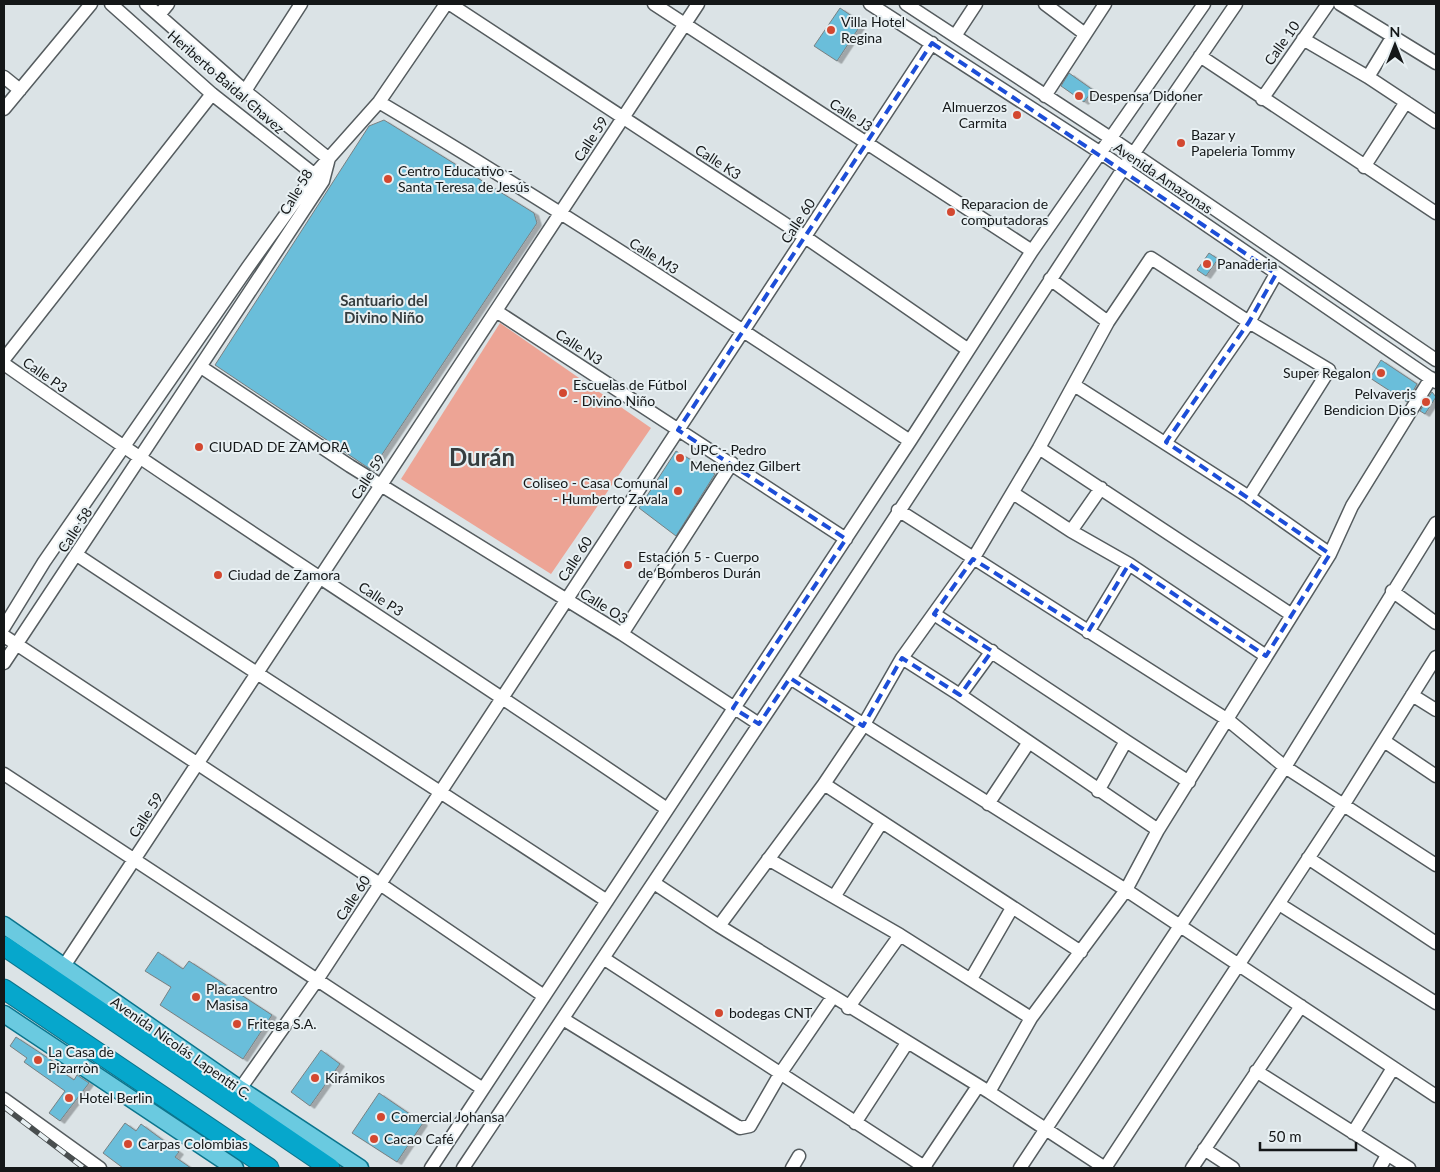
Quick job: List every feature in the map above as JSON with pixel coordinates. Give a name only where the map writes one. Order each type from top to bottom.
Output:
[{"type":"highway","name":"Avenida Nicolás Lapentti C.","points":[[4,946],[330,1168]]},
{"type":"highway","points":[[4,989],[269,1168]]},
{"type":"main road","name":"Avenida Nicolás Lapentti C.","points":[[4,926],[240,1089],[360,1168]]},
{"type":"main road","points":[[4,1014],[235,1168]]},
{"type":"street","points":[[4,109],[91,4]]},
{"type":"street","name":"Heriberto Baidal Chavez","points":[[111,4],[212,94],[318,178]]},
{"type":"street","name":"Heriberto Baidal Chavez","points":[[146,4],[245,91],[329,160]]},
{"type":"street","points":[[159,15],[168,4]]},
{"type":"street","points":[[245,91],[301,4]]},
{"type":"street","points":[[329,160],[379,102],[448,4]]},
{"type":"street","name":"Calle K3","points":[[448,4],[805,237],[967,349]]},
{"type":"street","name":"Calle J3","points":[[654,4],[1032,251]]},
{"type":"street","name":"Calle 59","points":[[64,966],[698,4]]},
{"type":"street","name":"Avenida Amazonas","points":[[870,4],[1123,169],[1434,380]]},
{"type":"street","name":"Avenida Amazonas","points":[[906,4],[1112,139],[1436,360]]},
{"type":"street","points":[[955,36],[976,4]]},
{"type":"street","points":[[1045,4],[1085,34]]},
{"type":"street","points":[[1045,96],[1105,4]]},
{"type":"street","points":[[431,1168],[846,539],[1032,251],[1112,139],[1204,4]]},
{"type":"street","points":[[463,1168],[790,678],[898,510],[1123,169],[1236,4]]},
{"type":"street","name":"Calle 10","points":[[1262,99],[1328,4]]},
{"type":"street","points":[[1340,4],[1436,63]]},
{"type":"street","points":[[1368,77],[1393,36]]},
{"type":"street","points":[[1303,39],[1368,77],[1436,122]]},
{"type":"street","name":"Calle 60","points":[[240,1089],[317,980],[932,43]]},
{"type":"street","points":[[1200,56],[1436,214]]},
{"type":"street","points":[[4,77],[20,90]]},
{"type":"street","points":[[4,359],[212,94]]},
{"type":"street","name":"Calle M3","points":[[379,102],[560,213],[744,330],[910,441]]},
{"type":"street","points":[[1364,167],[1406,102]]},
{"type":"street","name":"Calle 58","points":[[4,663],[201,366],[329,160]]},
{"type":"street","name":"Calle 58","points":[[4,627],[44,562],[318,178]]},
{"type":"street","points":[[719,926],[824,784],[863,726],[902,658],[973,559],[1039,448],[1108,322],[1151,258],[1249,322],[1329,370],[1249,497]]},
{"type":"street","points":[[1166,442],[1249,322],[1276,274]]},
{"type":"street","points":[[1050,279],[1108,322]]},
{"type":"street","name":"Calle N3","points":[[496,311],[846,539]]},
{"type":"street","name":"Calle P3","points":[[4,364],[125,448],[503,697],[667,809]]},
{"type":"street","name":"Calle O3","points":[[201,366],[381,486],[622,634],[759,724]]},
{"type":"street","points":[[603,958],[925,1168],[983,1089],[1031,1018],[1126,890],[1158,830],[1330,554],[1352,506],[1434,380]]},
{"type":"street","points":[[1074,385],[1166,442],[1330,554]]},
{"type":"street","points":[[1039,448],[1292,615]]},
{"type":"street","points":[[622,634],[732,463]]},
{"type":"street","points":[[1071,531],[1100,488]]},
{"type":"street","points":[[1013,493],[1071,531],[1129,564],[1266,656]]},
{"type":"street","points":[[898,510],[1228,720],[1285,767],[1436,865]]},
{"type":"street","points":[[1020,1168],[1178,926],[1285,767],[1392,591],[1435,527]]},
{"type":"street","points":[[77,555],[607,901]]},
{"type":"street","points":[[1088,632],[1129,564]]},
{"type":"street","points":[[1392,591],[1436,623]]},
{"type":"street","points":[[934,614],[1189,782]]},
{"type":"street","points":[[4,636],[380,884],[544,996]]},
{"type":"street","points":[[960,695],[992,651]]},
{"type":"street","points":[[654,883],[832,998],[983,1089],[1105,1168],[1344,804],[1436,657]]},
{"type":"street","points":[[902,658],[960,695],[1158,830]]},
{"type":"street","points":[[790,678],[863,726],[1126,890],[1436,1096]]},
{"type":"street","points":[[1412,695],[1436,710]]},
{"type":"street","points":[[1098,790],[1126,741]]},
{"type":"street","points":[[1384,741],[1436,776]]},
{"type":"street","points":[[988,804],[1029,742]]},
{"type":"street","points":[[4,774],[483,1089]]},
{"type":"street","points":[[824,784],[1081,952]]},
{"type":"street","points":[[834,897],[881,823]]},
{"type":"street","points":[[1308,858],[1436,942]]},
{"type":"street","points":[[768,859],[900,935],[1031,1018]]},
{"type":"street","points":[[1279,904],[1436,1003]]},
{"type":"street","points":[[971,979],[1012,908]]},
{"type":"street","points":[[848,1008],[900,935]]},
{"type":"street","points":[[563,1020],[740,1128],[750,1126],[780,1074],[832,998]]},
{"type":"street","points":[[1192,1168],[1301,1006]]},
{"type":"street","points":[[855,1123],[908,1043]]},
{"type":"street","points":[[1353,1133],[1393,1068]]},
{"type":"street","points":[[1256,1071],[1409,1168]]},
{"type":"street","points":[[4,1099],[100,1168]]},
{"type":"street","points":[[1204,1149],[1233,1168]]},
{"type":"street","points":[[1380,1168],[1388,1155]]},
{"type":"street","points":[[792,1168],[799,1156]]},
{"type":"highlighted area","points":[[932,43],[1276,274],[1249,322],[1166,442],[1330,554],[1266,656],[1129,564],[1088,632],[973,559],[934,614],[992,651],[960,695],[902,658],[863,726],[790,678],[759,724],[733,708],[846,539],[678,430]]},
{"type":"shaded area","points":[[500,323],[651,428],[551,574],[401,479]]},
{"type":"building","name":"Villa Hotel Regina","points":[[840,8],[862,23],[837,61],[814,46]]},
{"type":"building","points":[[1069,73],[1093,90],[1084,102],[1061,86]]},
{"type":"building","name":"Santuario del Divino Niño","points":[[384,120],[534,213],[537,223],[373,468],[370,469],[215,365],[369,126]]},
{"type":"building","name":"Panaderia","points":[[1209,253],[1218,259],[1206,276],[1197,270]]},
{"type":"building","points":[[1381,360],[1417,384],[1407,402],[1370,378]]},
{"type":"building","points":[[1432,392],[1436,397],[1425,414],[1420,411]]},
{"type":"building","name":"Coliseo - Casa Comunal - Humberto Zavala","points":[[676,451],[715,474],[676,536],[639,508]]},
{"type":"building","points":[[158,952],[183,969],[189,961],[272,1015],[243,1059],[160,1005],[171,987],[145,971]]},
{"type":"building","points":[[16,1037],[54,1062],[52,1065],[74,1080],[77,1075],[89,1083],[60,1121],[49,1113],[65,1091],[24,1062],[27,1058],[10,1046]]},
{"type":"building","name":"Kirámikos","points":[[321,1050],[340,1064],[310,1106],[291,1092]]},
{"type":"building","points":[[379,1093],[423,1123],[397,1162],[352,1133]]},
{"type":"building","points":[[125,1123],[136,1131],[141,1124],[179,1152],[175,1157],[191,1168],[123,1168],[103,1153]]},
{"type":"railway","points":[[4,1107],[84,1168]]},
{"type":"place","name":"Villa Hotel Regina","points":[[831,30]]},
{"type":"place","name":"Despensa Didoner","points":[[1079,96]]},
{"type":"place","name":"Almuerzos Carmita","points":[[1017,115]]},
{"type":"place","name":"Bazar y Papeleria Tommy","points":[[1181,143]]},
{"type":"place","name":"Centro Educativo - Santa Teresa de Jesús","points":[[388,179]]},
{"type":"place","name":"Reparacion de computadoras","points":[[951,212]]},
{"type":"place","name":"Panaderia","points":[[1207,264]]},
{"type":"place","name":"Super Regalon","points":[[1381,373]]},
{"type":"place","name":"Escuelas de Fútbol - Divino Niño","points":[[563,393]]},
{"type":"place","name":"Pelvaveris Bendicion Dios","points":[[1426,402]]},
{"type":"place","name":"CIUDAD DE ZAMORA","points":[[199,447]]},
{"type":"place","name":"UPC - Pedro Menendez Gilbert","points":[[680,458]]},
{"type":"place","name":"Coliseo - Casa Comunal - Humberto Zavala","points":[[678,491]]},
{"type":"place","name":"Estación 5 - Cuerpo de Bomberos Durán","points":[[628,565]]},
{"type":"place","name":"Ciudad de Zamora","points":[[218,575]]},
{"type":"place","name":"Placacentro Masisa","points":[[196,997]]},
{"type":"place","name":"bodegas CNT","points":[[719,1013]]},
{"type":"place","name":"Fritega S.A.","points":[[237,1024]]},
{"type":"place","name":"La Casa de Pizarròn","points":[[38,1060]]},
{"type":"place","name":"Kirámikos","points":[[315,1078]]},
{"type":"place","name":"Hotel Berlin","points":[[69,1098]]},
{"type":"place","name":"Comercial Johansa","points":[[381,1117]]},
{"type":"place","name":"Cacao Café","points":[[374,1139]]},
{"type":"place","name":"Carpas Colombias","points":[[128,1144]]},
{"type":"district","name":"Santuario del Divino Niño","points":[[384,310]]},
{"type":"district","name":"Durán","points":[[482,458]]}]
